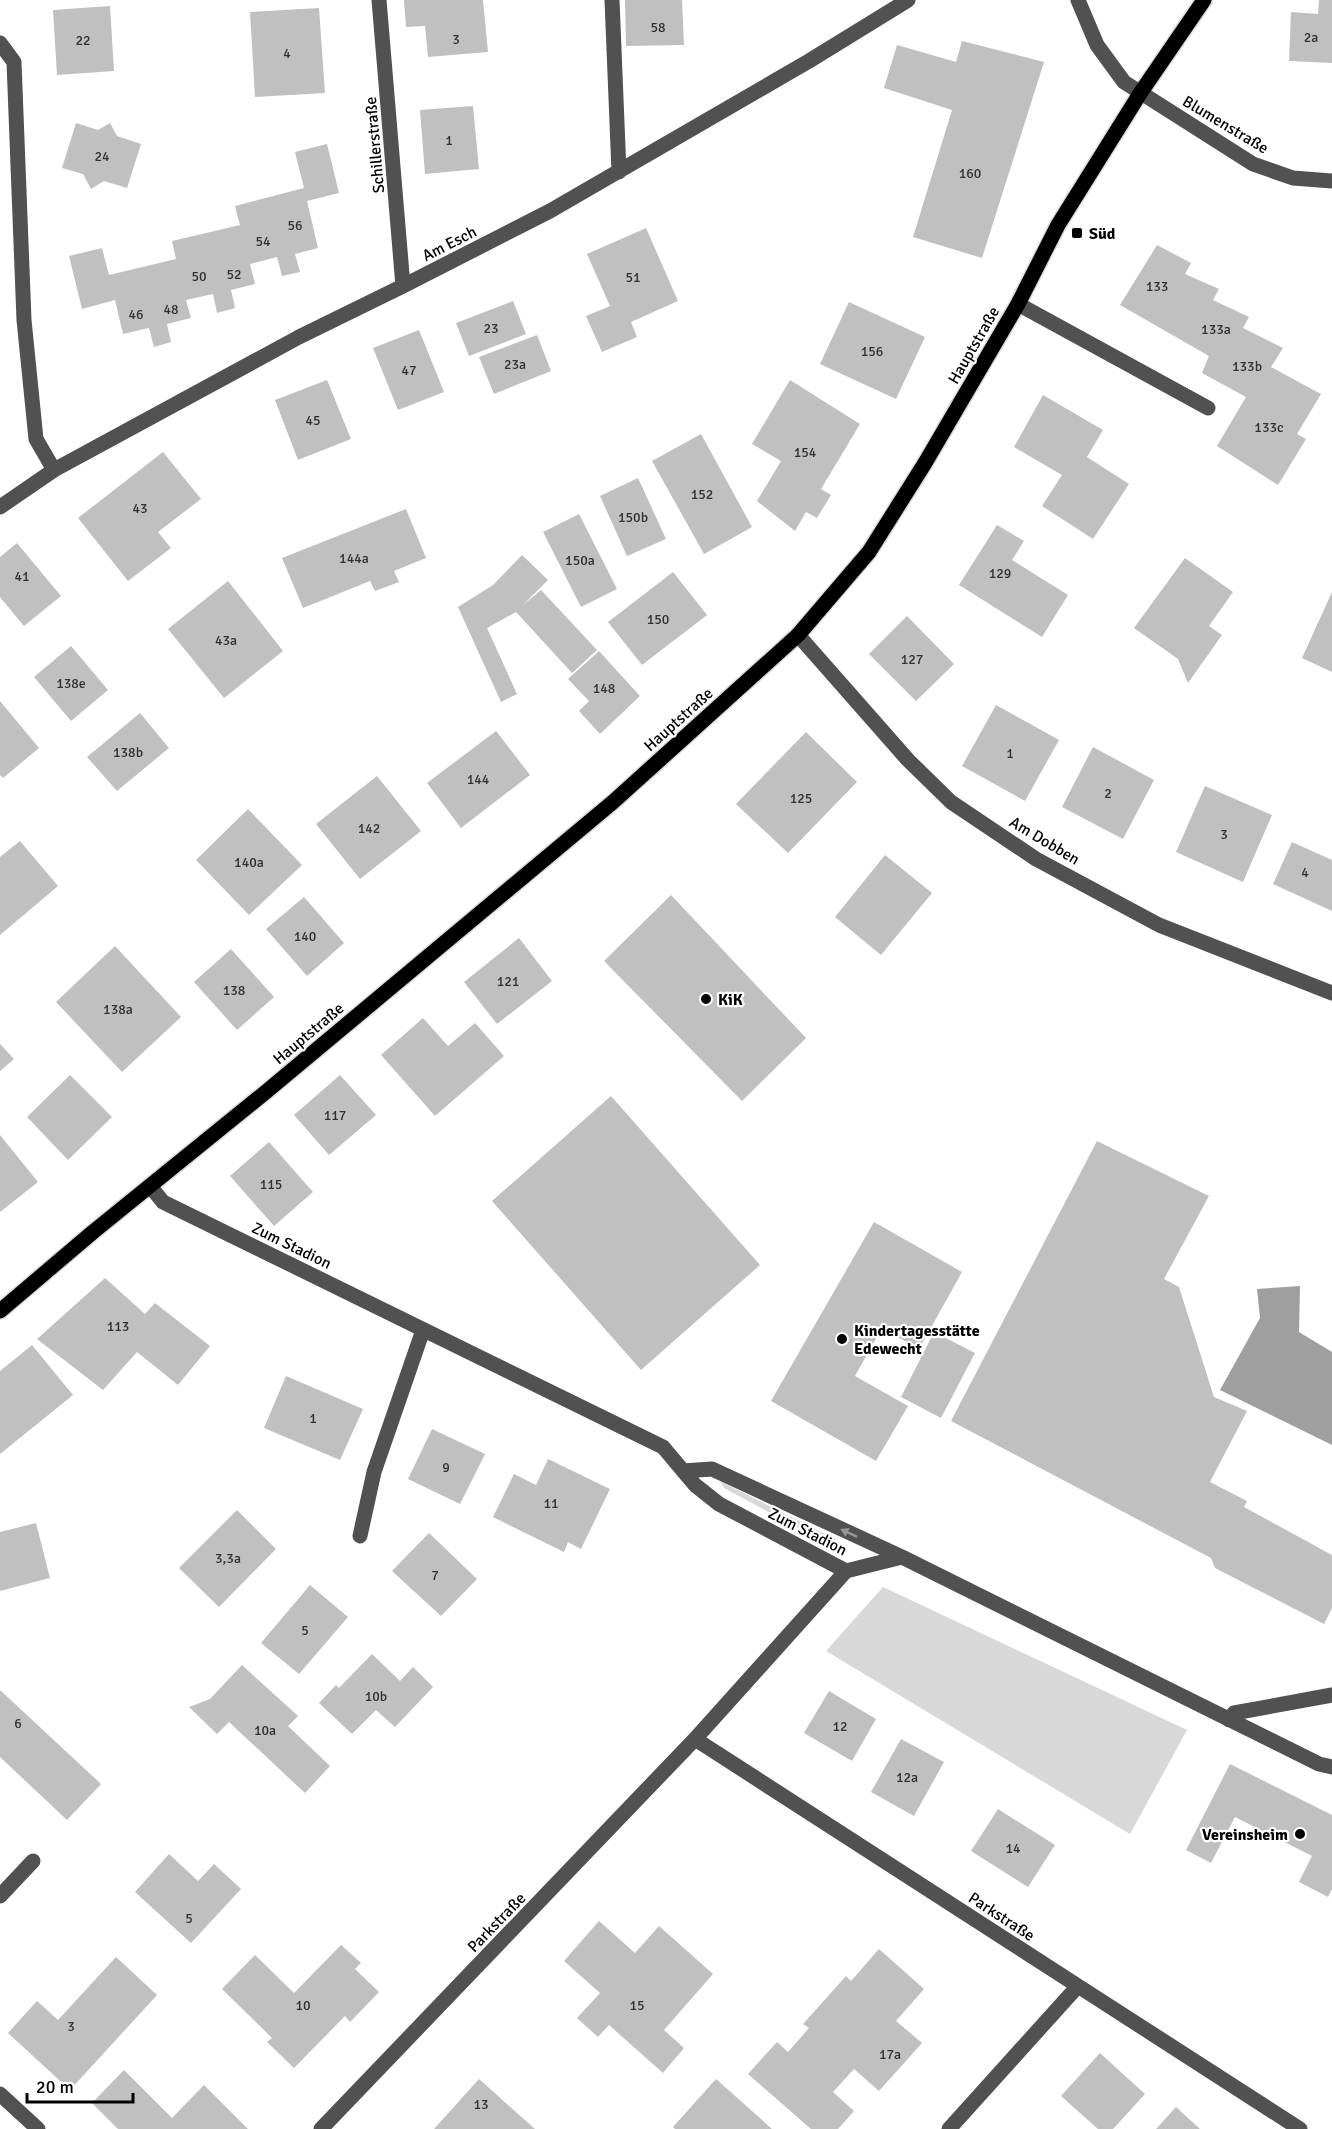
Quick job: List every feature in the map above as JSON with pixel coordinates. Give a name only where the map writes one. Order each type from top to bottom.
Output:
[{"type":"main road","name":"Hauptstraße","points":[[0,1311],[612,802],[798,635],[869,552],[925,463],[1018,304],[1059,225],[1141,92],[1204,0]]},
{"type":"street","name":"Schillerstraße","points":[[379,0],[404,286]]},
{"type":"street","points":[[612,0],[619,172]]},
{"type":"street","name":"Am Esch","points":[[0,507],[54,470],[299,337],[550,211],[809,62],[908,0]]},
{"type":"street","name":"Blumenstraße","points":[[1078,0],[1097,45],[1124,82],[1253,164],[1293,178],[1332,181]]},
{"type":"street","points":[[0,43],[14,62],[24,320],[36,439],[54,470]]},
{"type":"street","points":[[1018,304],[1208,408]]},
{"type":"street","name":"Am Dobben","points":[[798,635],[908,760],[951,802],[1036,859],[1159,924],[1332,993]]},
{"type":"street","name":"Zum Stadion","points":[[150,1186],[163,1202],[663,1447],[695,1485],[719,1504],[846,1571],[902,1557]]},
{"type":"street","points":[[360,1536],[374,1472],[423,1330]]},
{"type":"street","points":[[683,1471],[712,1469],[902,1557],[1319,1764],[1332,1767]]},
{"type":"street","name":"Parkstraße","points":[[321,2129],[695,1739],[846,1571]]},
{"type":"street","points":[[1229,1720],[1234,1713],[1332,1695]]},
{"type":"street","name":"Parkstraße","points":[[695,1739],[1300,2129]]},
{"type":"street","points":[[0,1896],[33,1861]]},
{"type":"street","points":[[949,2129],[1078,1986]]},
{"type":"street","points":[[0,2094],[38,2129]]},
{"type":"shaded area","points":[[1300,1286],[1299,1332],[1332,1352],[1332,1445],[1220,1390],[1260,1318],[1257,1289]]},
{"type":"shaded area","points":[[720,1481],[835,1539],[837,1544],[834,1547],[724,1488]]},
{"type":"shaded area","points":[[883,1587],[1187,1730],[1130,1834],[826,1651]]},
{"type":"building","points":[[404,0],[483,0],[488,52],[428,57],[425,26],[406,27]]},
{"type":"building","points":[[625,0],[682,0],[684,45],[626,46]]},
{"type":"building","points":[[1319,0],[1332,0],[1332,63],[1289,61],[1291,12],[1318,14]]},
{"type":"building","points":[[110,6],[114,71],[57,75],[53,10]]},
{"type":"building","points":[[319,8],[325,93],[255,97],[250,12]]},
{"type":"building","points":[[962,41],[1044,62],[982,258],[913,237],[952,110],[884,88],[897,45],[956,62]]},
{"type":"building","points":[[473,106],[479,169],[425,174],[420,110]]},
{"type":"building","points":[[76,123],[98,130],[110,123],[117,136],[141,144],[127,188],[104,181],[91,189],[83,174],[62,168]]},
{"type":"building","points":[[327,144],[339,193],[307,201],[318,248],[295,254],[300,272],[282,276],[277,257],[250,264],[255,284],[231,290],[235,308],[217,313],[213,294],[186,300],[191,318],[167,324],[171,342],[154,347],[149,328],[123,334],[115,300],[82,309],[69,256],[102,248],[109,275],[176,259],[172,241],[240,225],[235,206],[304,188],[295,152]]},
{"type":"building","points":[[646,228],[678,301],[631,322],[637,337],[602,352],[586,316],[610,306],[587,254]]},
{"type":"building","points":[[1157,245],[1191,263],[1185,274],[1219,289],[1213,300],[1249,317],[1243,328],[1283,348],[1271,367],[1321,394],[1297,434],[1306,439],[1278,485],[1217,446],[1246,397],[1202,373],[1209,356],[1120,305]]},
{"type":"building","points":[[513,301],[526,334],[469,356],[456,323]]},
{"type":"building","points":[[849,302],[925,337],[896,399],[820,364]]},
{"type":"building","points":[[419,330],[444,392],[398,410],[373,348]]},
{"type":"building","points":[[537,335],[551,371],[494,394],[479,357]]},
{"type":"building","points":[[327,380],[351,439],[298,460],[275,400]]},
{"type":"building","points":[[790,380],[860,424],[821,489],[831,495],[817,518],[806,512],[795,531],[757,501],[781,461],[752,444]]},
{"type":"building","points":[[1043,395],[1103,430],[1087,457],[1129,484],[1093,539],[1042,506],[1062,475],[1014,447]]},
{"type":"building","points":[[701,434],[752,527],[704,554],[652,461]]},
{"type":"building","points":[[163,452],[201,499],[158,532],[171,548],[128,581],[78,518]]},
{"type":"building","points":[[638,478],[666,539],[627,556],[600,496]]},
{"type":"building","points":[[406,509],[426,558],[394,571],[399,582],[375,591],[370,581],[303,608],[282,558]]},
{"type":"building","points":[[579,514],[617,589],[581,607],[543,532]]},
{"type":"building","points":[[997,525],[1024,541],[1012,560],[1068,595],[1042,637],[959,585]]},
{"type":"building","points":[[17,543],[61,596],[24,626],[0,597],[0,557]]},
{"type":"building","points":[[522,555],[548,580],[522,606],[541,590],[597,650],[572,673],[516,612],[487,628],[517,694],[501,702],[458,607],[493,585]]},
{"type":"building","points":[[1185,558],[1233,592],[1209,626],[1222,635],[1188,683],[1178,659],[1134,628]]},
{"type":"building","points":[[673,572],[707,615],[642,665],[608,622]]},
{"type":"building","points":[[228,581],[283,651],[224,698],[168,629]]},
{"type":"building","points":[[1332,592],[1332,672],[1302,658]]},
{"type":"building","points":[[907,616],[954,664],[916,701],[869,654]]},
{"type":"building","points":[[71,646],[108,690],[71,721],[34,677]]},
{"type":"building","points":[[599,651],[640,696],[600,734],[579,711],[589,701],[568,679]]},
{"type":"building","points":[[0,701],[39,748],[3,778],[0,775]]},
{"type":"building","points":[[996,705],[1059,740],[1025,801],[962,766]]},
{"type":"building","points":[[140,713],[169,748],[117,791],[87,757]]},
{"type":"building","points":[[496,731],[530,775],[461,828],[427,783]]},
{"type":"building","points":[[806,732],[857,782],[788,853],[736,804]]},
{"type":"building","points":[[1093,747],[1154,780],[1123,839],[1062,807]]},
{"type":"building","points":[[377,776],[421,831],[360,879],[316,824]]},
{"type":"building","points":[[1205,786],[1272,815],[1243,882],[1176,852]]},
{"type":"building","points":[[248,809],[302,865],[249,915],[196,860]]},
{"type":"building","points":[[20,841],[58,886],[0,935],[0,857]]},
{"type":"building","points":[[1292,842],[1332,860],[1332,911],[1273,884]]},
{"type":"building","points":[[885,855],[932,893],[881,955],[835,917]]},
{"type":"building","name":"KiK","points":[[671,895],[806,1038],[742,1101],[604,961]]},
{"type":"building","points":[[304,897],[344,943],[307,976],[266,929]]},
{"type":"building","points":[[519,938],[552,981],[497,1024],[464,982]]},
{"type":"building","points":[[115,946],[181,1017],[122,1072],[56,1002]]},
{"type":"building","points":[[231,949],[274,997],[237,1030],[194,982]]},
{"type":"building","points":[[423,1018],[448,1046],[475,1023],[504,1056],[435,1116],[381,1055]]},
{"type":"building","points":[[0,1044],[14,1059],[0,1071]]},
{"type":"building","points":[[70,1075],[112,1117],[68,1160],[27,1117]]},
{"type":"building","points":[[340,1075],[376,1115],[329,1155],[294,1115]]},
{"type":"building","points":[[611,1096],[760,1265],[641,1370],[492,1201]]},
{"type":"building","points":[[0,1135],[38,1182],[0,1212]]},
{"type":"building","points":[[1097,1141],[1209,1196],[1164,1279],[1179,1287],[1214,1397],[1247,1411],[1210,1482],[1247,1501],[1244,1507],[1332,1555],[1332,1608],[1324,1624],[1215,1568],[1211,1558],[951,1421]]},
{"type":"building","points":[[269,1142],[313,1192],[274,1226],[230,1176]]},
{"type":"building","name":"Kindertagesstätte Edewecht","points":[[874,1222],[962,1272],[919,1349],[882,1328],[855,1376],[908,1406],[876,1461],[771,1401]]},
{"type":"building","points":[[105,1278],[145,1314],[155,1303],[210,1346],[178,1385],[137,1352],[103,1390],[37,1339]]},
{"type":"building","points":[[934,1332],[975,1353],[941,1418],[901,1397]]},
{"type":"building","points":[[32,1345],[73,1395],[0,1454],[0,1371]]},
{"type":"building","points":[[286,1376],[363,1409],[340,1460],[264,1428]]},
{"type":"building","points":[[432,1429],[485,1454],[460,1504],[408,1479]]},
{"type":"building","points":[[548,1459],[610,1489],[581,1549],[568,1542],[564,1552],[493,1517],[514,1474],[536,1485]]},
{"type":"building","points":[[237,1510],[276,1549],[219,1607],[179,1568]]},
{"type":"building","points":[[36,1523],[50,1578],[0,1591],[0,1532]]},
{"type":"building","points":[[429,1533],[477,1579],[441,1616],[392,1571]]},
{"type":"building","points":[[310,1585],[348,1617],[299,1674],[261,1643]]},
{"type":"building","points":[[372,1654],[400,1681],[413,1667],[433,1687],[395,1727],[376,1710],[352,1734],[319,1703],[336,1685],[339,1688]]},
{"type":"building","points":[[242,1665],[298,1716],[288,1726],[330,1766],[305,1793],[229,1722],[217,1734],[189,1707],[210,1699]]},
{"type":"building","points":[[0,1690],[101,1784],[67,1820],[0,1757]]},
{"type":"building","points":[[829,1691],[876,1719],[852,1761],[804,1733]]},
{"type":"building","points":[[901,1739],[944,1762],[914,1816],[871,1792]]},
{"type":"building","name":"Vereinsheim","points":[[1230,1764],[1332,1815],[1332,1889],[1328,1897],[1299,1882],[1312,1856],[1235,1817],[1211,1863],[1186,1850]]},
{"type":"building","points":[[998,1809],[1055,1845],[1028,1887],[971,1851]]},
{"type":"building","points":[[169,1854],[198,1881],[214,1864],[241,1889],[191,1943],[135,1892]]},
{"type":"building","points":[[599,1921],[635,1953],[659,1926],[713,1974],[664,2030],[684,2048],[663,2073],[609,2025],[598,2037],[577,2018],[600,1993],[564,1961]]},
{"type":"building","points":[[341,1945],[361,1963],[355,1969],[379,1992],[350,2022],[345,2016],[294,2068],[267,2042],[272,2038],[222,1989],[255,1955],[294,1993]]},
{"type":"building","points":[[879,1949],[924,1989],[896,2021],[922,2043],[879,2091],[854,2069],[833,2092],[854,2111],[838,2129],[811,2129],[748,2074],[777,2042],[788,2052],[809,2028],[803,2024],[846,1976],[851,1981]]},
{"type":"building","points":[[116,1957],[157,1995],[70,2090],[8,2033],[37,2001],[58,2020]]},
{"type":"building","points":[[1100,2053],[1145,2094],[1113,2129],[1098,2129],[1061,2096]]},
{"type":"building","points":[[124,2070],[172,2118],[204,2085],[248,2129],[118,2129],[92,2103]]},
{"type":"building","points":[[479,2079],[535,2129],[434,2129]]},
{"type":"building","points":[[716,2079],[772,2129],[675,2129],[673,2127]]},
{"type":"building","points":[[1176,2107],[1200,2129],[1156,2129]]},
{"type":"place","name":"Süd","points":[[1077,233]]},
{"type":"place","name":"KiK","points":[[706,999]]},
{"type":"place","name":"Kindertagesstätte Edewecht","points":[[842,1339]]},
{"type":"place","name":"Vereinsheim","points":[[1300,1834]]}]
